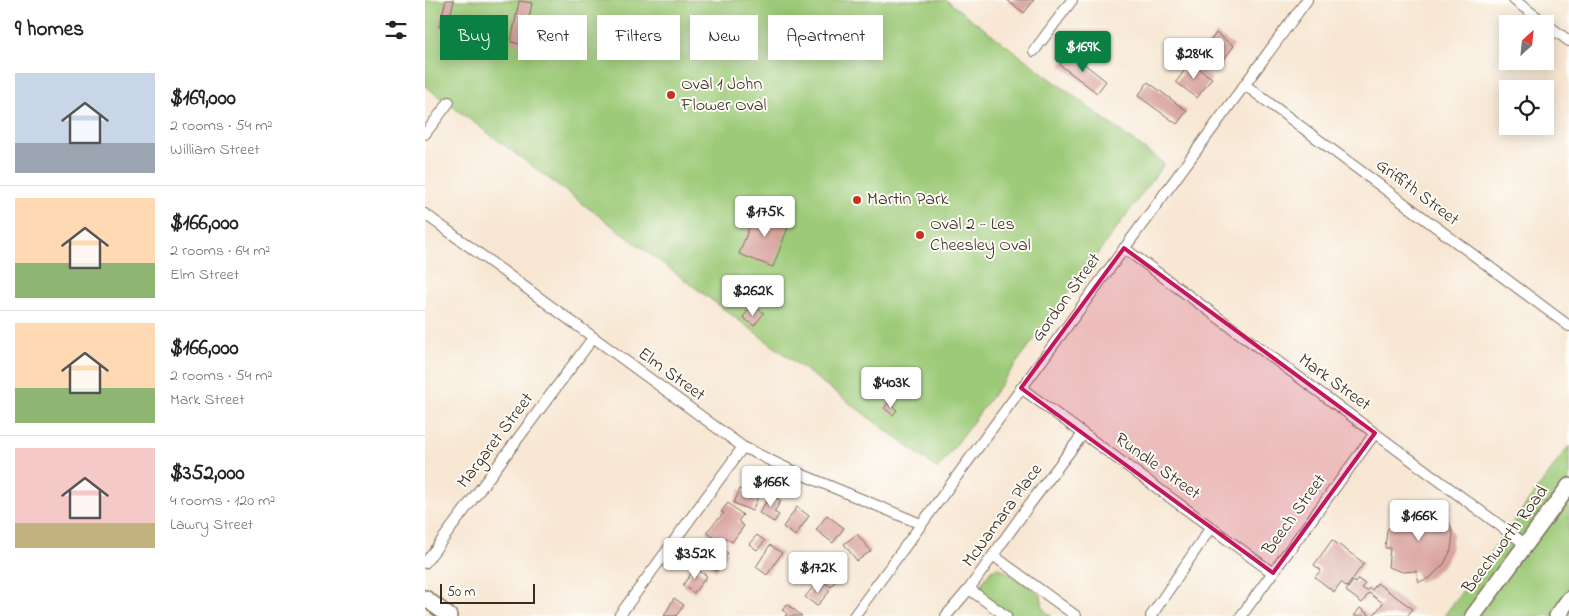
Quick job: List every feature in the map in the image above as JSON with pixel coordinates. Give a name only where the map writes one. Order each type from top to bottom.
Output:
[{"type":"main road","name":"Beechworth Road","points":[[1473,616],[1569,486]]},
{"type":"main road","points":[[425,598],[449,616]]},
{"type":"main road","points":[[1557,616],[1569,599]]},
{"type":"street","points":[[1034,51],[1072,0]]},
{"type":"street","name":"Gordon Street","points":[[854,616],[1307,0]]},
{"type":"street","points":[[1513,0],[1569,41]]},
{"type":"street","name":"Griffith Street","points":[[1245,85],[1569,326]]},
{"type":"street","points":[[425,134],[449,102]]},
{"type":"street","name":"Elm Street","points":[[425,214],[743,447],[784,467],[921,524]]},
{"type":"street","name":"Mark Street","points":[[1124,248],[1525,544]]},
{"type":"street","name":"Margaret Street","points":[[425,564],[593,338]]},
{"type":"street","name":"Rundle Street","points":[[1021,388],[1273,573]]},
{"type":"street","name":"McNamara Place","points":[[946,616],[994,556],[1029,505],[1083,434]]},
{"type":"street","name":"Beech Street","points":[[1241,616],[1375,434]]},
{"type":"street","points":[[619,616],[743,447]]},
{"type":"street","points":[[1151,616],[1211,527]]},
{"type":"street","points":[[994,556],[1076,616]]},
{"type":"street","points":[[969,589],[1006,616]]},
{"type":"highlighted area","points":[[1124,248],[1375,433],[1273,573],[1021,388]]},
{"type":"green space","name":"Martin Park","points":[[425,0],[946,0],[1164,164],[938,469],[425,86]]},
{"type":"green space","points":[[1569,446],[1569,616],[1444,616]]},
{"type":"green space","points":[[1002,569],[1041,595],[1043,609],[1052,616],[1012,616],[987,598],[982,591],[982,583],[991,570]]},
{"type":"building","points":[[446,0],[454,0],[450,15],[442,15]]},
{"type":"building","points":[[1007,0],[1034,0],[1024,13]]},
{"type":"building","points":[[519,1],[532,3],[530,15],[518,15],[518,44],[511,42]]},
{"type":"building","points":[[1216,33],[1234,46],[1219,66],[1202,53]]},
{"type":"building","points":[[1070,53],[1106,81],[1097,93],[1060,65]]},
{"type":"building","points":[[1190,63],[1212,78],[1197,98],[1176,82]]},
{"type":"building","points":[[1148,82],[1187,111],[1177,124],[1138,96]]},
{"type":"building","points":[[756,209],[790,222],[773,267],[739,254]]},
{"type":"building","points":[[749,309],[755,313],[758,309],[764,313],[754,326],[743,317]]},
{"type":"building","points":[[888,403],[897,410],[893,415],[884,408]]},
{"type":"building","points":[[740,489],[758,497],[752,511],[734,503]]},
{"type":"building","points":[[771,494],[781,501],[774,512],[779,515],[774,522],[759,513]]},
{"type":"building","points":[[728,503],[743,515],[738,521],[744,526],[732,542],[726,538],[721,543],[706,532],[724,513],[721,512]]},
{"type":"building","points":[[1413,503],[1428,509],[1436,521],[1446,514],[1453,534],[1451,550],[1444,564],[1431,577],[1419,582],[1416,571],[1403,572],[1388,567],[1390,548],[1385,548],[1387,530],[1398,516],[1401,519]]},
{"type":"building","points":[[797,507],[809,516],[795,536],[783,527]]},
{"type":"building","points":[[827,515],[844,528],[833,543],[816,530]]},
{"type":"building","points":[[857,534],[871,551],[857,561],[844,544]]},
{"type":"building","points":[[757,535],[765,541],[757,550],[749,544]]},
{"type":"building","points":[[1332,540],[1364,563],[1347,587],[1341,582],[1334,592],[1315,577],[1321,570],[1314,565]]},
{"type":"building","points":[[714,544],[728,553],[716,571],[708,564],[714,556],[708,552]]},
{"type":"building","points":[[770,545],[782,553],[767,575],[756,567]]},
{"type":"building","points":[[829,567],[840,574],[831,587],[820,579]]},
{"type":"building","points":[[695,568],[707,576],[694,593],[683,585]]},
{"type":"building","points":[[1358,579],[1365,584],[1362,588],[1367,591],[1369,588],[1372,590],[1377,583],[1413,609],[1407,616],[1373,616],[1383,603],[1369,593],[1362,603],[1346,591],[1353,581],[1356,583]]},
{"type":"building","points":[[818,581],[830,591],[817,606],[805,597]]},
{"type":"building","points":[[674,598],[684,605],[676,616],[664,616]]},
{"type":"building","points":[[787,604],[802,616],[785,616],[787,613],[782,610]]},
{"type":"building","points":[[1360,608],[1371,616],[1354,616]]},
{"type":"place","name":"Oval 1 John Flower Oval","points":[[671,95]]},
{"type":"place","name":"Martin Park","points":[[857,200]]},
{"type":"place","name":"Oval 2 - Les Cheesley Oval","points":[[920,235]]}]
